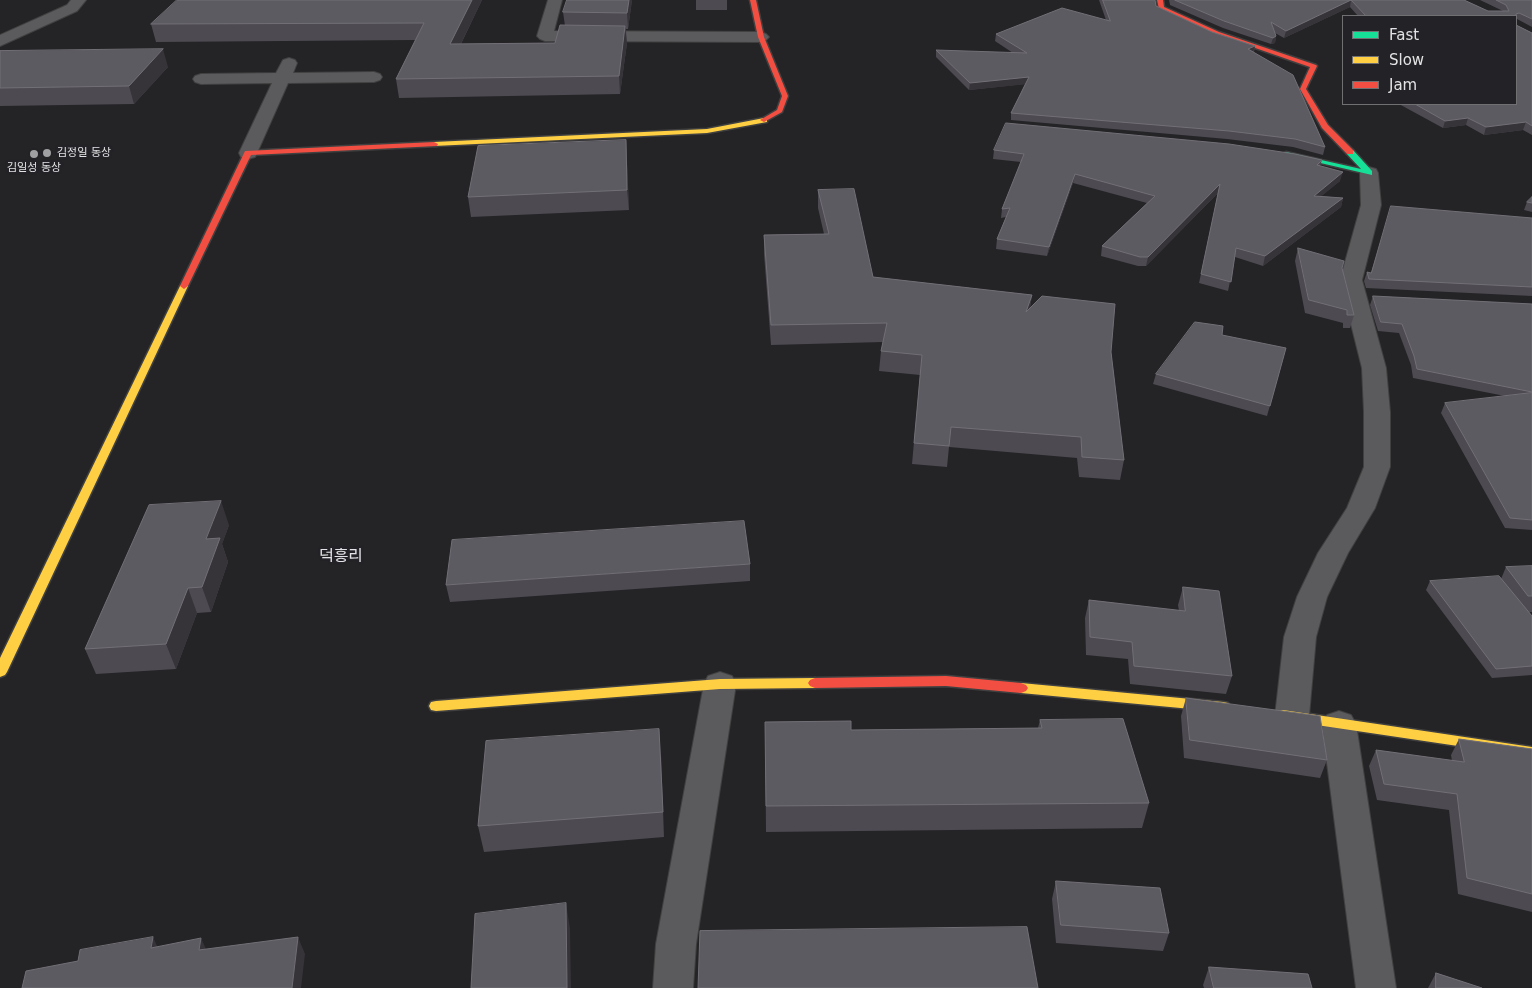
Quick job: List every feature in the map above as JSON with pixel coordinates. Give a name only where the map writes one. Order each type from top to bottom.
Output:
[{"type":"street","points":[[0,40],[72,8],[79,0]]},
{"type":"street","points":[[555,0],[545,36],[760,37]]},
{"type":"street","points":[[248,152],[707,132],[761,122],[780,111],[785,96],[760,37],[753,0]]},
{"type":"street","points":[[1160,0],[1161,8],[1182,19],[1233,39],[1314,66],[1304,89],[1325,126],[1369,172],[1381,206],[1351,280],[1365,296],[1374,368],[1377,412],[1377,467],[1361,508],[1333,553],[1312,597],[1300,637],[1282,714],[1532,752]]},
{"type":"street","points":[[0,672],[286,70]]},
{"type":"street","points":[[201,79],[286,70],[374,77]]},
{"type":"street","points":[[1274,152],[1369,172]]},
{"type":"street","points":[[436,706],[720,684],[946,680],[1235,709]]},
{"type":"street","points":[[673,988],[676,944],[720,684]]},
{"type":"street","points":[[1339,724],[1376,988]]},
{"type":"building","points":[[177,0],[472,0],[450,44],[555,43],[560,25],[625,26],[619,76],[396,79],[424,23],[151,24]]},
{"type":"building","points":[[567,0],[629,0],[627,13],[563,12]]},
{"type":"building","points":[[1103,0],[1155,0],[1156,6],[1212,32],[1255,46],[1248,49],[1293,75],[1325,147],[1295,139],[1229,131],[1011,113],[1029,77],[970,83],[936,50],[1027,53],[996,34],[1062,8],[1110,21]]},
{"type":"building","points":[[1175,0],[1351,0],[1286,31],[1271,22],[1276,36],[1273,38],[1224,21]]},
{"type":"building","points":[[1351,0],[1464,0],[1488,11],[1509,11],[1506,5],[1496,0],[1532,0],[1532,19],[1519,13],[1516,15],[1365,15]]},
{"type":"building","points":[[1517,26],[1532,33],[1532,126],[1526,122],[1486,127],[1468,118],[1445,121],[1417,105],[1517,105]]},
{"type":"building","points":[[163,49],[129,86],[0,88],[0,51]]},
{"type":"building","points":[[1006,123],[1229,144],[1322,160],[1317,165],[1343,172],[1314,196],[1343,198],[1265,256],[1236,248],[1231,282],[1201,274],[1220,184],[1148,257],[1140,257],[1102,246],[1155,196],[1075,174],[1049,247],[997,239],[1010,208],[1002,209],[1024,154],[994,150]]},
{"type":"building","points":[[626,140],[627,190],[468,197],[478,146]]},
{"type":"building","points":[[854,189],[873,277],[1032,295],[1026,312],[1042,296],[1115,304],[1111,352],[1124,460],[1082,457],[1081,437],[951,427],[949,446],[914,443],[922,355],[881,351],[887,323],[771,325],[764,235],[829,234],[818,190]]},
{"type":"building","points":[[1391,206],[1532,218],[1532,287],[1369,279],[1367,272],[1371,273]]},
{"type":"building","points":[[1298,248],[1344,261],[1342,268],[1354,315],[1347,315],[1347,310],[1309,300]]},
{"type":"building","points":[[1373,296],[1532,304],[1532,392],[1417,369],[1402,324],[1381,322]]},
{"type":"building","points":[[1195,322],[1223,326],[1222,335],[1286,348],[1270,406],[1156,374]]},
{"type":"building","points":[[1532,393],[1532,520],[1510,518],[1445,403]]},
{"type":"building","points":[[221,501],[206,539],[220,538],[202,587],[188,588],[166,644],[85,649],[149,505]]},
{"type":"building","points":[[744,521],[750,564],[446,585],[452,540]]},
{"type":"building","points":[[1532,566],[1532,596],[1528,596],[1506,567]]},
{"type":"building","points":[[1499,576],[1532,616],[1532,666],[1496,669],[1430,581]]},
{"type":"building","points":[[1183,587],[1219,591],[1232,676],[1134,666],[1132,642],[1090,637],[1089,600],[1185,611]]},
{"type":"building","points":[[1186,698],[1320,716],[1327,760],[1190,740]]},
{"type":"building","points":[[1123,719],[1149,803],[766,806],[765,722],[851,721],[851,730],[1042,728],[1040,720]]},
{"type":"building","points":[[659,729],[663,812],[478,826],[486,741]]},
{"type":"building","points":[[1459,739],[1532,749],[1532,894],[1467,878],[1457,794],[1384,784],[1376,750],[1464,762]]},
{"type":"building","points":[[1056,881],[1160,888],[1169,933],[1061,925]]},
{"type":"building","points":[[566,903],[567,988],[471,988],[475,914]]},
{"type":"building","points":[[1027,927],[1038,988],[698,988],[700,931]]},
{"type":"building","points":[[153,937],[151,948],[201,938],[199,950],[298,937],[292,988],[22,988],[26,971],[78,961],[80,950]]},
{"type":"building","points":[[1209,967],[1308,974],[1312,988],[1214,988]]},
{"type":"building","points":[[1436,973],[1482,988],[1436,988]]},
{"type":"traffic: fast","points":[[1286,154],[1369,173],[1350,152]]},
{"type":"traffic: slow","points":[[434,144],[707,131],[764,120]]},
{"type":"traffic: slow","points":[[0,672],[184,286]]},
{"type":"traffic: slow","points":[[436,706],[720,684],[815,683]]},
{"type":"traffic: slow","points":[[1021,688],[1223,707]]},
{"type":"traffic: slow","points":[[1283,715],[1532,752]]},
{"type":"traffic: jam","points":[[753,0],[761,37],[785,96],[780,111],[764,120]]},
{"type":"traffic: jam","points":[[1160,0],[1161,8],[1217,33],[1314,66],[1303,89],[1325,126],[1350,152]]},
{"type":"traffic: jam","points":[[184,286],[248,153],[434,144]]},
{"type":"traffic: jam","points":[[815,683],[946,681],[1021,688]]},
{"type":"place","name":"김정일 동상","points":[[47,153]]},
{"type":"place","name":"김일성 동상","points":[[34,154]]},
{"type":"district","name":"덕흥리","points":[[341,557]]}]
